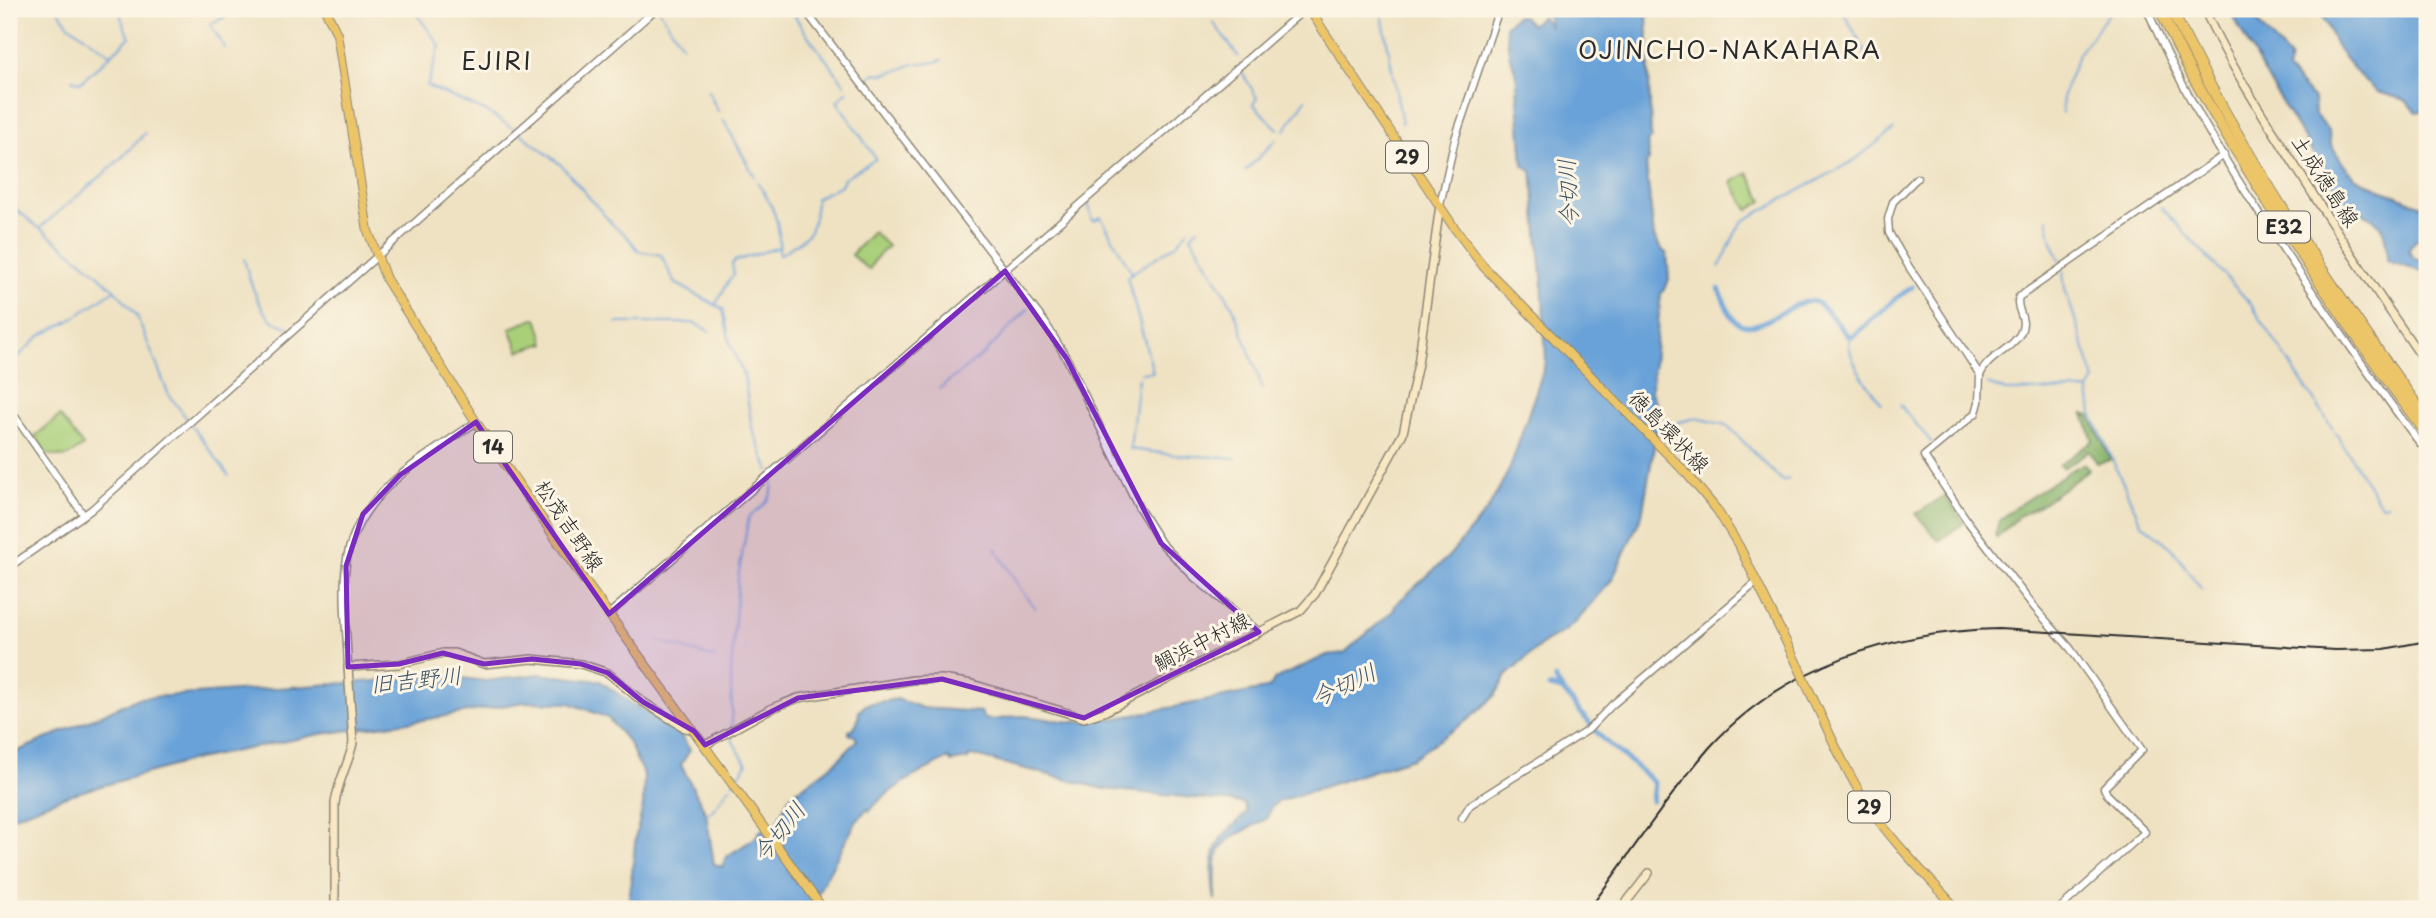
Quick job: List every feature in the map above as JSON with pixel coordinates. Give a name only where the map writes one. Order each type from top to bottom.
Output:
[{"type":"highway","name":"E32","points":[[2160,9],[2208,105],[2265,198],[2328,294],[2427,434]]},
{"type":"highway","name":"E32","points":[[2171,9],[2246,151],[2328,278],[2427,419]]},
{"type":"main road","name":"松茂吉野線","points":[[325,9],[337,34],[368,231],[386,279],[476,422],[609,614],[823,909]]},
{"type":"main road","name":"徳島環状線","points":[[1307,9],[1467,246],[1717,510],[1757,582],[1853,780],[1869,807],[1887,832],[1957,909]]},
{"type":"main road","name":"土成徳島線","points":[[2204,9],[2232,64],[2266,120],[2356,262],[2427,365]]},
{"type":"main road","name":"鯛浜中村線","points":[[705,745],[770,709],[798,698],[913,680],[942,679],[972,684],[1084,718],[1104,712],[1300,611],[1315,594],[1403,433],[1418,364],[1440,205]]},
{"type":"main road","points":[[335,909],[335,803],[338,786],[351,753],[353,734],[348,669],[399,664],[443,653],[454,653],[484,664],[532,659],[581,664],[608,673],[643,702],[685,728],[692,729]]},
{"type":"main road","points":[[1621,909],[1649,873]]},
{"type":"street","points":[[9,567],[91,510],[656,9]]},
{"type":"street","points":[[804,9],[1046,324],[1067,359],[1139,508],[1159,540],[1194,577],[1259,632]]},
{"type":"street","points":[[609,614],[1005,271],[1085,197],[1307,9]]},
{"type":"street","points":[[1440,205],[1455,139],[1499,9]]},
{"type":"street","points":[[2147,9],[2179,75],[2224,155],[2298,271],[2427,453]]},
{"type":"street","points":[[2059,909],[2145,831],[2104,788],[2142,750],[2070,649],[1968,522],[1924,456],[1977,411],[1980,375],[1988,362],[2017,339],[2020,333],[2024,321],[2017,303],[2019,297],[2224,155]]},
{"type":"street","points":[[1917,178],[1893,202],[1888,213],[1889,233],[1980,375]]},
{"type":"street","points":[[9,408],[83,514]]},
{"type":"street","points":[[348,669],[346,566],[351,540],[363,514],[378,494],[400,475],[476,422]]},
{"type":"street","points":[[1462,818],[1470,805],[1588,730],[1612,705],[1757,582]]},
{"type":"highlighted area","points":[[1005,271],[1067,359],[1161,543],[1259,632],[1084,718],[942,679],[798,698],[705,745],[694,731],[643,702],[608,673],[581,664],[532,659],[484,664],[443,653],[399,664],[348,667],[346,566],[363,514],[400,475],[476,422],[609,614]]},
{"type":"green space","points":[[1748,173],[1763,201],[1748,210],[1732,182]]},
{"type":"green space","points":[[873,232],[888,246],[875,259],[869,270],[851,255]]},
{"type":"green space","points":[[537,318],[545,343],[519,351],[510,328]]},
{"type":"green space","points":[[2084,414],[2090,416],[2111,460],[2097,463],[2089,451],[2063,468],[2059,465],[2093,441]]},
{"type":"green space","points":[[60,416],[83,446],[65,457],[45,453],[35,436]]},
{"type":"green space","points":[[2084,464],[2089,470],[2037,507],[2020,515],[1997,538],[1995,535],[1999,522],[2011,510]]},
{"type":"green space","points":[[1946,495],[1964,523],[1939,541],[1916,514]]},
{"type":"water","points":[[1546,9],[1647,9],[1651,139],[1647,141],[1649,161],[1646,164],[1654,237],[1667,253],[1669,280],[1661,294],[1651,392],[1660,413],[1642,515],[1612,580],[1577,621],[1545,642],[1506,676],[1495,696],[1469,719],[1412,758],[1277,802],[1266,819],[1229,839],[1220,850],[1216,861],[1215,900],[1212,877],[1214,854],[1223,836],[1247,812],[1244,803],[1104,789],[969,756],[968,759],[951,762],[949,758],[896,787],[869,811],[867,809],[856,822],[809,909],[628,909],[636,835],[643,806],[644,776],[629,743],[608,718],[570,703],[524,702],[321,734],[197,759],[66,796],[9,818],[9,755],[139,698],[446,676],[486,681],[539,674],[600,681],[678,731],[690,750],[681,765],[706,813],[714,864],[722,867],[726,857],[755,838],[760,831],[776,824],[790,796],[836,762],[857,740],[849,731],[857,722],[859,711],[867,704],[897,699],[923,708],[981,712],[984,719],[989,720],[1022,716],[1085,722],[1260,690],[1270,687],[1275,679],[1327,655],[1344,653],[1393,611],[1395,605],[1449,556],[1488,509],[1510,468],[1546,362],[1542,277],[1532,171],[1523,165],[1516,72],[1510,58],[1505,26],[1516,16],[1523,16],[1531,25],[1542,16],[1550,27]]},
{"type":"water","points":[[2230,9],[2252,9],[2263,30],[2290,58],[2287,70],[2314,99],[2315,115],[2329,131],[2330,143],[2356,178],[2427,208],[2427,238],[2416,240],[2408,251],[2416,260],[2427,258],[2427,273],[2387,261],[2386,239],[2381,227],[2364,213],[2358,216],[2351,212],[2288,112]]},
{"type":"water","points":[[2319,9],[2427,9],[2427,110],[2417,112],[2405,100],[2378,92],[2363,80],[2338,50]]},
{"type":"waterway","points":[[57,9],[69,25],[110,54]]},
{"type":"waterway","points":[[72,79],[80,83],[130,37],[119,9]]},
{"type":"waterway","points":[[225,48],[210,24],[236,9]]},
{"type":"waterway","points":[[413,9],[440,46],[427,86],[487,112],[516,130]]},
{"type":"waterway","points":[[791,9],[845,85]]},
{"type":"waterway","points":[[1381,9],[1402,123]]},
{"type":"waterway","points":[[1842,9],[1869,59]]},
{"type":"waterway","points":[[2062,113],[2063,94],[2078,55],[2112,9]]},
{"type":"waterway","points":[[660,11],[682,45]]},
{"type":"waterway","points":[[1213,22],[1238,56]]},
{"type":"waterway","points":[[867,79],[875,73],[890,73],[914,64],[942,60]]},
{"type":"waterway","points":[[1243,74],[1257,98],[1253,104],[1278,129]]},
{"type":"waterway","points":[[708,91],[718,111]]},
{"type":"waterway","points":[[757,181],[775,216],[779,233],[779,255],[804,238],[812,227],[816,198],[841,185],[844,178],[876,159],[837,101],[848,91]]},
{"type":"waterway","points":[[1285,130],[1306,99]]},
{"type":"waterway","points":[[723,119],[754,176]]},
{"type":"waterway","points":[[1719,267],[1743,221],[1855,160],[1894,129]]},
{"type":"waterway","points":[[145,133],[108,170],[40,228],[104,280],[137,316],[168,393],[229,476]]},
{"type":"waterway","points":[[520,133],[561,165],[639,251],[661,255],[675,283],[723,309],[730,343],[744,376],[752,428],[769,471]]},
{"type":"waterway","points":[[1245,171],[1276,140]]},
{"type":"waterway","points":[[1088,203],[1093,221],[1101,217],[1132,273],[1127,277],[1153,372],[1141,373]]},
{"type":"waterway","points":[[9,206],[39,228]]},
{"type":"waterway","points":[[2161,207],[2250,303],[2333,429]]},
{"type":"waterway","points":[[2047,218],[2052,242],[2061,262]]},
{"type":"waterway","points":[[1198,228],[1191,236],[1233,307],[1263,389]]},
{"type":"waterway","points":[[1132,273],[1177,244],[1187,231]]},
{"type":"waterway","points":[[716,304],[734,275],[732,264],[735,261],[779,247]]},
{"type":"waterway","points":[[244,259],[262,308],[272,320],[288,327]]},
{"type":"waterway","points":[[2063,271],[2065,289],[2095,380],[2089,389]]},
{"type":"waterway","points":[[1719,289],[1731,316],[1746,326],[1767,321],[1809,301],[1821,305],[1847,335],[1853,336],[1912,287]]},
{"type":"waterway","points":[[9,365],[40,336],[71,320],[113,291]]},
{"type":"waterway","points":[[939,389],[985,353],[1028,309]]},
{"type":"waterway","points":[[616,323],[694,323],[709,331]]},
{"type":"waterway","points":[[1850,336],[1849,344],[1854,362],[1882,404]]},
{"type":"waterway","points":[[1138,378],[1130,449],[1175,455],[1236,458]]},
{"type":"waterway","points":[[1987,384],[2006,391],[2089,390],[2092,414],[2141,523],[2172,548],[2202,590]]},
{"type":"waterway","points":[[1900,405],[1932,443]]},
{"type":"waterway","points":[[1671,424],[1696,418],[1727,425],[1782,481],[1789,479]]},
{"type":"waterway","points":[[2335,432],[2381,505],[2387,504]]},
{"type":"waterway","points":[[732,728],[731,673],[738,577],[749,516],[760,509],[771,495],[771,476]]},
{"type":"waterway","points":[[995,548],[1035,608]]},
{"type":"waterway","points":[[655,640],[715,658]]},
{"type":"waterway","points":[[1555,679],[1562,690]]},
{"type":"waterway","points":[[1549,687],[1562,690],[1602,738],[1654,782],[1652,801]]},
{"type":"waterway","points":[[732,733],[733,742],[747,764],[733,783]]},
{"type":"waterway","points":[[706,815],[730,787]]},
{"type":"railway","points":[[1589,909],[1710,747],[1739,719],[1771,695],[1842,658],[1919,637],[1999,629],[2335,650],[2384,649],[2427,641]]},
{"type":"district","name":"OJINCHO-NAKAHARA","points":[[1730,51]]},
{"type":"district","name":"EJIRI","points":[[497,62]]},
{"type":"water label","name":"今切川","points":[[1568,193]]},
{"type":"water label","name":"旧吉野川","points":[[416,680]]},
{"type":"water label","name":"今切川","points":[[1344,685]]},
{"type":"water label","name":"今切川","points":[[779,832]]}]
